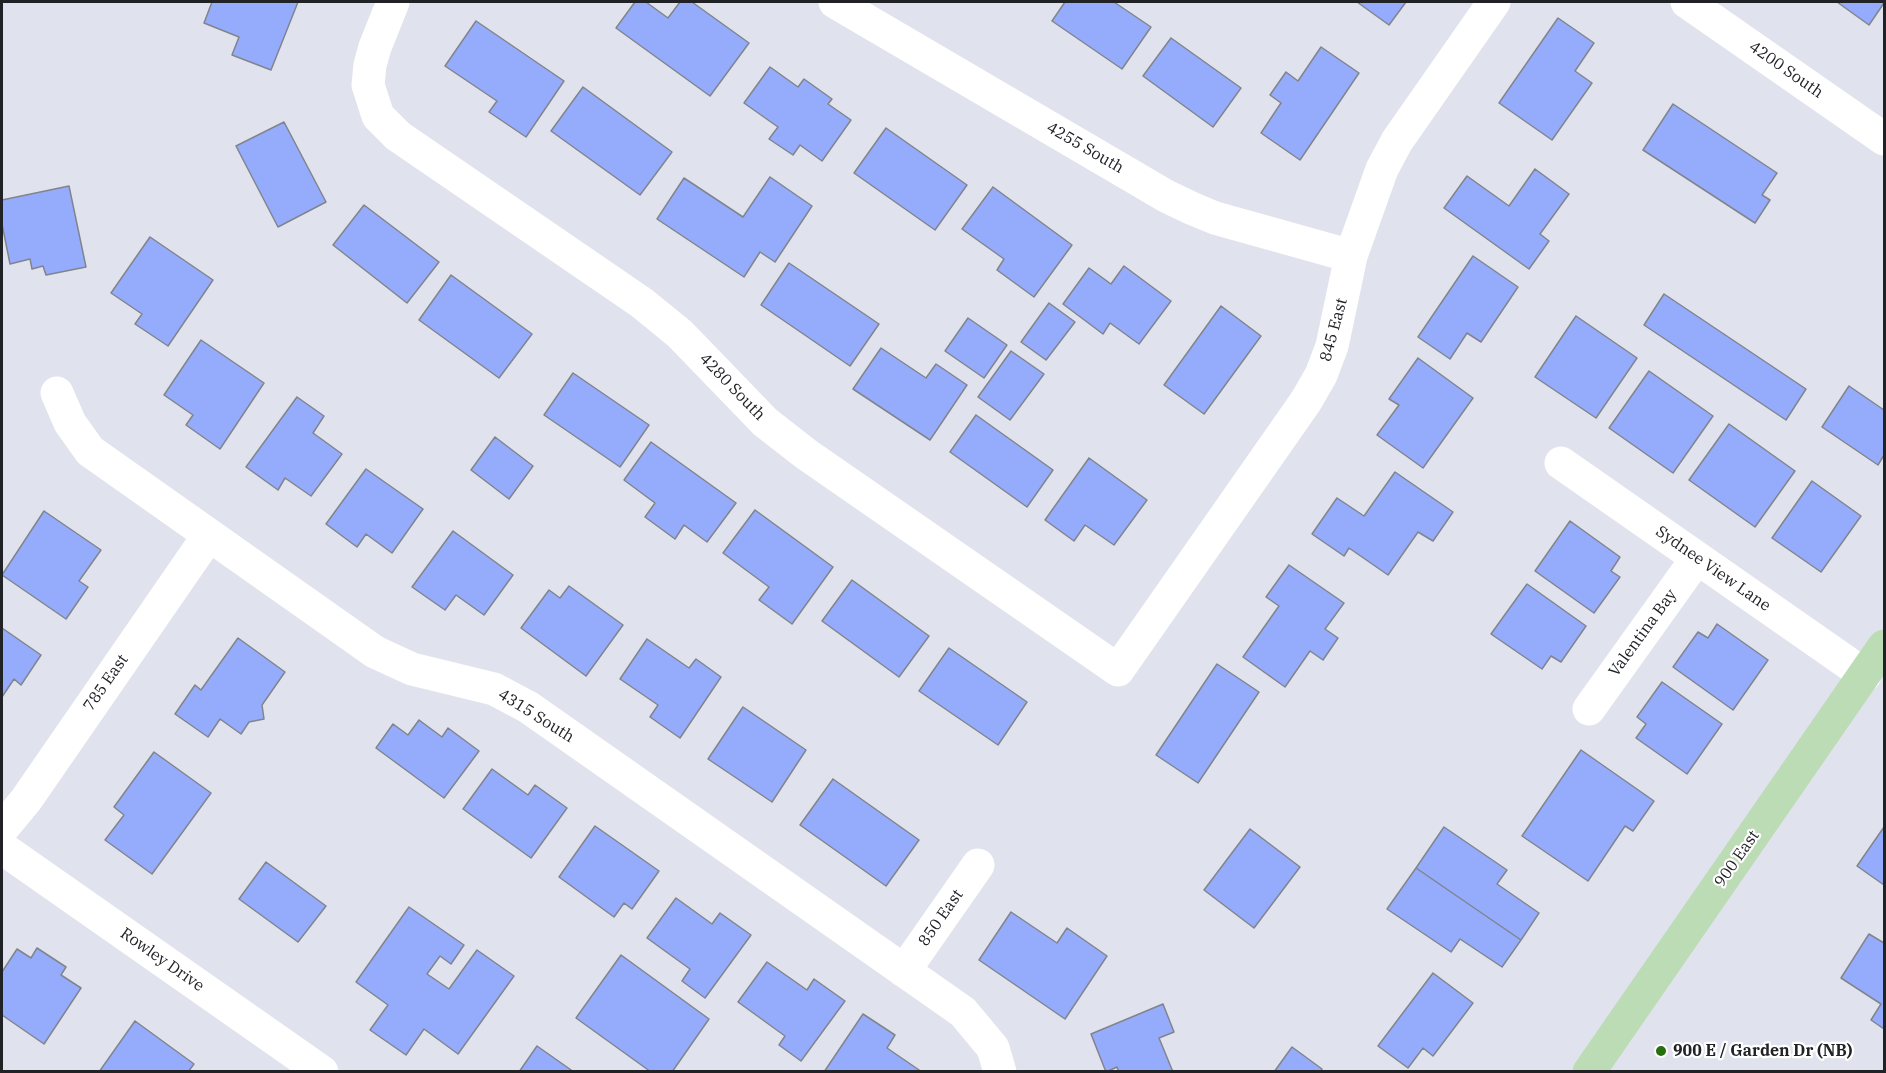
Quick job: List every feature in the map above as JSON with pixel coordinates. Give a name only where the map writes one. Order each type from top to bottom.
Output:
[{"type":"main road","name":"900 East","points":[[1589,1071],[1878,657]]},
{"type":"street","name":"4280 South","points":[[393,2],[375,46],[368,85],[378,116],[398,136],[642,303],[680,334],[765,422],[806,454],[1118,670]]},
{"type":"street","name":"4255 South","points":[[835,2],[1166,196],[1215,218],[1352,256]]},
{"type":"street","name":"845 East","points":[[1118,670],[1306,401],[1321,375],[1332,346],[1352,256],[1382,169],[1397,141],[1494,2]]},
{"type":"street","name":"4200 South","points":[[1687,2],[1884,139]]},
{"type":"street","name":"4315 South","points":[[57,393],[70,423],[90,451],[375,652],[412,669],[494,689],[528,707],[963,1012],[993,1048],[1000,1071]]},
{"type":"street","name":"Sydnee View Lane","points":[[1561,463],[1697,558],[1878,657]]},
{"type":"street","name":"785 East","points":[[2,829],[26,800],[209,535]]},
{"type":"street","name":"Valentina Bay","points":[[1589,709],[1697,558]]},
{"type":"street","name":"Rowley Drive","points":[[2,848],[322,1071]]},
{"type":"street","name":"850 East","points":[[904,971],[978,865]]},
{"type":"building","points":[[212,2],[298,2],[271,70],[232,55],[239,37],[204,23]]},
{"type":"building","points":[[635,2],[646,2],[668,18],[680,2],[692,2],[749,43],[710,96],[616,28]]},
{"type":"building","points":[[1065,2],[1114,2],[1151,27],[1122,69],[1052,21]]},
{"type":"building","points":[[1357,2],[1406,2],[1389,25]]},
{"type":"building","points":[[1837,2],[1884,2],[1884,3],[1869,25]]},
{"type":"building","points":[[1558,18],[1594,43],[1575,71],[1592,83],[1552,140],[1499,103]]},
{"type":"building","points":[[476,21],[564,81],[526,137],[489,112],[497,101],[445,66]]},
{"type":"building","points":[[1171,38],[1241,88],[1213,127],[1143,76]]},
{"type":"building","points":[[1321,47],[1359,73],[1300,160],[1261,133],[1281,103],[1270,95],[1286,72],[1298,81]]},
{"type":"building","points":[[770,67],[798,87],[804,79],[832,99],[828,104],[851,120],[822,161],[800,145],[793,155],[769,139],[778,127],[744,103]]},
{"type":"building","points":[[583,87],[672,152],[640,195],[551,131]]},
{"type":"building","points":[[1673,104],[1777,173],[1762,195],[1770,200],[1755,223],[1643,150]]},
{"type":"building","points":[[284,122],[326,202],[278,227],[236,146]]},
{"type":"building","points":[[886,128],[967,185],[935,230],[854,173]]},
{"type":"building","points":[[1535,169],[1569,194],[1540,234],[1549,241],[1529,269],[1444,208],[1467,176],[1509,206]]},
{"type":"building","points":[[770,177],[812,206],[775,262],[760,252],[744,277],[657,219],[684,178],[743,217]]},
{"type":"building","points":[[69,186],[86,267],[46,275],[43,266],[32,269],[30,259],[10,264],[2,224],[2,200]]},
{"type":"building","points":[[993,187],[1072,245],[1034,297],[997,270],[1004,259],[962,229]]},
{"type":"building","points":[[364,205],[439,262],[407,303],[333,245]]},
{"type":"building","points":[[150,237],[213,280],[168,346],[135,324],[142,314],[111,293]]},
{"type":"building","points":[[1473,256],[1518,287],[1481,342],[1467,333],[1450,359],[1418,337]]},
{"type":"building","points":[[789,263],[879,324],[850,366],[761,305]]},
{"type":"building","points":[[1124,266],[1171,301],[1139,344],[1110,323],[1103,334],[1063,304],[1089,268],[1111,284]]},
{"type":"building","points":[[451,275],[532,334],[499,378],[419,320]]},
{"type":"building","points":[[1664,294],[1806,389],[1786,420],[1644,325]]},
{"type":"building","points":[[1049,303],[1075,322],[1046,360],[1021,342]]},
{"type":"building","points":[[1221,306],[1261,336],[1204,414],[1164,385]]},
{"type":"building","points":[[1576,316],[1637,358],[1596,418],[1535,377]]},
{"type":"building","points":[[968,318],[1007,345],[984,378],[945,351]]},
{"type":"building","points":[[201,340],[264,383],[220,449],[186,425],[193,415],[164,395]]},
{"type":"building","points":[[881,348],[926,378],[936,364],[967,385],[930,440],[853,389]]},
{"type":"building","points":[[1011,351],[1044,374],[1010,420],[978,397]]},
{"type":"building","points":[[1418,358],[1473,398],[1423,468],[1377,435],[1399,405],[1389,399]]},
{"type":"building","points":[[1649,371],[1713,416],[1673,473],[1609,428]]},
{"type":"building","points":[[573,373],[649,425],[620,467],[544,415]]},
{"type":"building","points":[[1849,386],[1884,410],[1884,455],[1878,465],[1822,427]]},
{"type":"building","points":[[297,397],[324,416],[313,433],[342,454],[311,496],[285,478],[278,490],[246,467]]},
{"type":"building","points":[[976,415],[1053,470],[1027,507],[950,452]]},
{"type":"building","points":[[1729,424],[1795,471],[1755,527],[1689,480]]},
{"type":"building","points":[[495,437],[533,466],[509,499],[471,470]]},
{"type":"building","points":[[651,442],[736,503],[707,542],[684,525],[675,539],[645,517],[655,503],[624,480]]},
{"type":"building","points":[[1089,458],[1147,500],[1114,545],[1085,525],[1074,541],[1045,520]]},
{"type":"building","points":[[366,469],[423,509],[392,553],[366,534],[357,547],[326,524]]},
{"type":"building","points":[[1395,472],[1453,512],[1433,541],[1418,532],[1388,575],[1349,548],[1344,556],[1312,534],[1337,498],[1364,516]]},
{"type":"building","points":[[1812,481],[1861,516],[1821,572],[1772,538]]},
{"type":"building","points":[[755,510],[833,567],[792,624],[759,600],[769,587],[723,553]]},
{"type":"building","points":[[44,511],[101,550],[79,581],[88,587],[66,619],[2,575]]},
{"type":"building","points":[[1570,521],[1620,557],[1611,571],[1620,577],[1594,613],[1535,571]]},
{"type":"building","points":[[453,531],[513,575],[484,615],[456,595],[445,610],[412,587]]},
{"type":"building","points":[[1289,565],[1344,603],[1325,629],[1338,638],[1323,660],[1310,651],[1285,687],[1243,657],[1279,606],[1266,597]]},
{"type":"building","points":[[852,580],[929,636],[899,677],[822,621]]},
{"type":"building","points":[[1527,584],[1586,626],[1561,662],[1551,656],[1542,669],[1491,634]]},
{"type":"building","points":[[569,586],[623,625],[586,676],[521,628],[549,590],[560,598]]},
{"type":"building","points":[[1717,624],[1768,660],[1733,710],[1673,667],[1698,632],[1708,638]]},
{"type":"building","points":[[2,628],[41,655],[21,685],[14,679],[2,697]]},
{"type":"building","points":[[238,638],[285,672],[262,705],[264,719],[249,722],[241,734],[220,719],[208,737],[175,714],[195,685],[201,690]]},
{"type":"building","points":[[647,639],[689,668],[696,659],[721,677],[680,738],[650,717],[658,705],[620,679]]},
{"type":"building","points":[[949,648],[1027,702],[998,745],[919,691]]},
{"type":"building","points":[[1217,664],[1259,692],[1198,783],[1156,755]]},
{"type":"building","points":[[1662,682],[1722,724],[1687,774],[1636,738],[1646,724],[1637,717]]},
{"type":"building","points":[[743,707],[806,750],[772,802],[708,759]]},
{"type":"building","points":[[419,720],[442,737],[448,728],[479,751],[444,798],[376,748],[393,724],[408,735]]},
{"type":"building","points":[[1581,750],[1654,801],[1633,831],[1625,826],[1588,881],[1522,836]]},
{"type":"building","points":[[154,752],[211,793],[152,874],[105,840],[124,815],[114,807]]},
{"type":"building","points":[[492,769],[528,795],[535,785],[567,808],[531,858],[463,809]]},
{"type":"building","points":[[833,779],[919,840],[886,886],[800,825]]},
{"type":"building","points":[[595,826],[659,871],[632,909],[624,903],[614,917],[559,877]]},
{"type":"building","points":[[1444,827],[1507,870],[1497,884],[1539,913],[1521,940],[1416,868]]},
{"type":"building","points":[[1884,827],[1884,885],[1857,866]]},
{"type":"building","points":[[1250,829],[1300,867],[1254,928],[1204,890]]},
{"type":"building","points":[[266,862],[326,906],[298,942],[239,899]]},
{"type":"building","points":[[1416,868],[1521,940],[1502,967],[1460,939],[1451,952],[1387,909]]},
{"type":"building","points":[[676,898],[712,924],[720,913],[751,935],[705,998],[682,981],[690,969],[647,938]]},
{"type":"building","points":[[409,907],[464,945],[451,964],[440,956],[427,974],[449,989],[477,950],[514,976],[458,1054],[424,1029],[406,1055],[370,1030],[388,1005],[356,982]]},
{"type":"building","points":[[1011,912],[1057,943],[1067,928],[1107,956],[1065,1019],[979,960]]},
{"type":"building","points":[[1869,934],[1884,943],[1884,1029],[1871,1020],[1881,1004],[1841,978]]},
{"type":"building","points":[[37,948],[66,967],[61,975],[81,988],[44,1044],[2,1015],[2,972],[17,949],[31,958]]},
{"type":"building","points":[[621,955],[709,1019],[672,1072],[651,1072],[576,1018]]},
{"type":"building","points":[[767,962],[807,990],[814,979],[845,1001],[801,1061],[779,1045],[785,1036],[738,1002]]},
{"type":"building","points":[[1433,973],[1473,1003],[1433,1056],[1423,1048],[1408,1068],[1378,1046]]},
{"type":"building","points":[[1163,1004],[1174,1032],[1159,1038],[1173,1072],[1119,1072],[1117,1067],[1106,1072],[1091,1034]]},
{"type":"building","points":[[863,1014],[895,1035],[887,1048],[922,1072],[824,1072]]},
{"type":"building","points":[[135,1021],[194,1064],[188,1072],[99,1072]]},
{"type":"building","points":[[537,1046],[574,1072],[519,1072]]},
{"type":"building","points":[[1292,1047],[1322,1069],[1320,1072],[1274,1072]]},
{"type":"place","name":"900 E / Garden Dr (NB)","points":[[1661,1051]]}]
